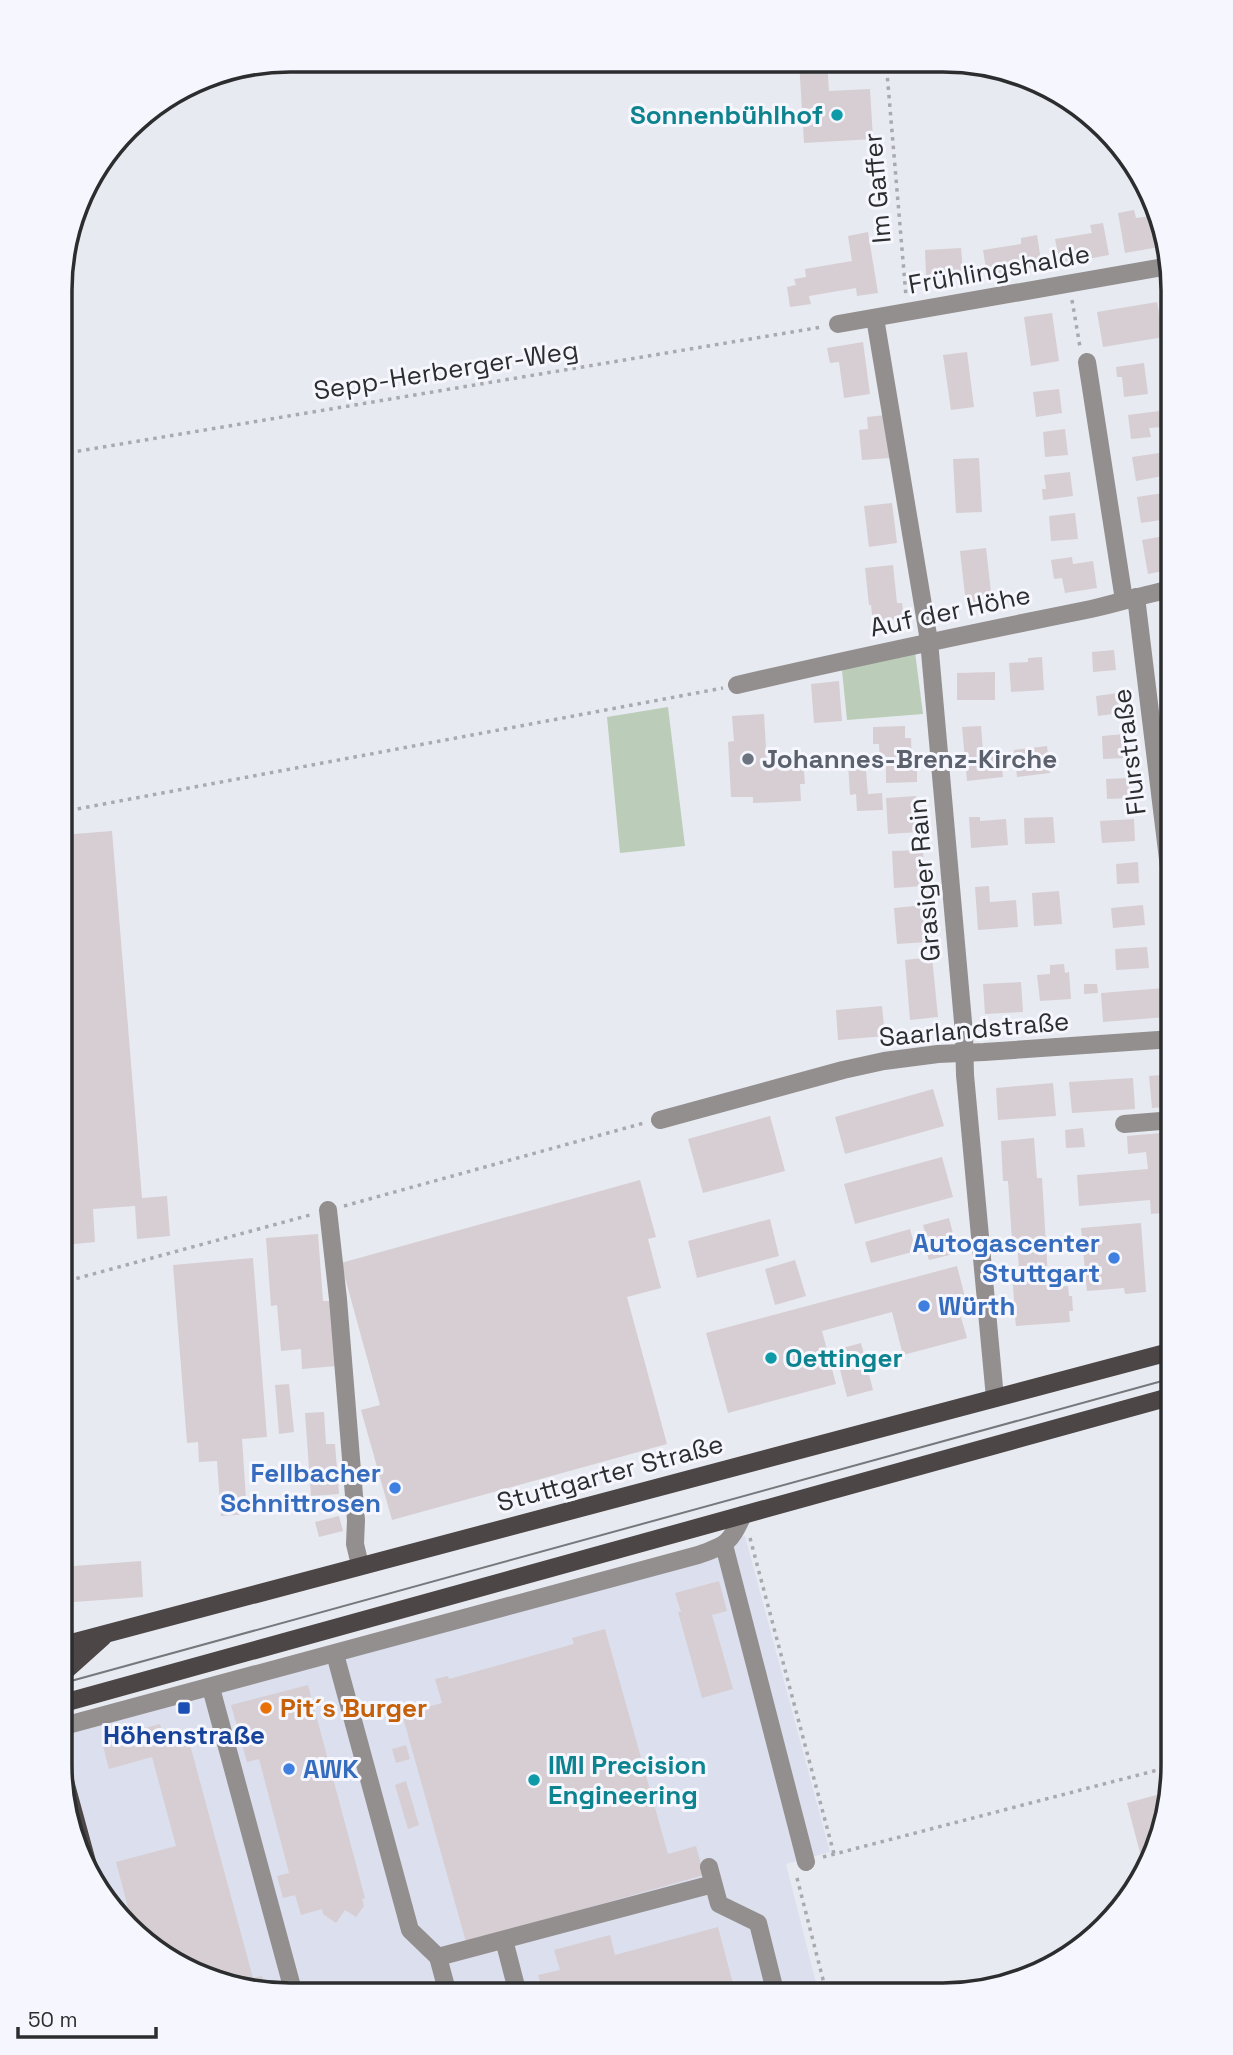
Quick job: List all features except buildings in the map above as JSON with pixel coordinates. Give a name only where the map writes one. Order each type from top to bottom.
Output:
[{"type":"main road","name":"Stuttgarter Straße","points":[[72,1643],[1161,1354]]},
{"type":"main road","points":[[72,1701],[1161,1399]]},
{"type":"main road","points":[[72,1665],[106,1634]]},
{"type":"street","name":"Frühlingshalde","points":[[838,324],[1160,268]]},
{"type":"street","name":"Grasiger Rain","points":[[875,318],[929,641],[995,1398]]},
{"type":"street","name":"Flurstraße","points":[[1087,362],[1130,599],[1161,816]]},
{"type":"street","name":"Auf der Höhe","points":[[737,685],[1161,592]]},
{"type":"street","name":"Saarlandstraße","points":[[660,1120],[884,1061],[938,1054],[1161,1040]]},
{"type":"street","points":[[1124,1124],[1161,1121]]},
{"type":"street","points":[[328,1210],[356,1520],[355,1544],[360,1565]]},
{"type":"street","points":[[72,1724],[698,1555],[724,1545],[735,1532],[743,1515]]},
{"type":"street","points":[[724,1545],[806,1862]]},
{"type":"street","points":[[335,1654],[410,1930],[438,1957],[445,1983]]},
{"type":"street","points":[[211,1688],[291,1983]]},
{"type":"street","points":[[438,1957],[504,1940],[711,1876],[719,1904],[758,1923],[773,1983]]},
{"type":"street","points":[[504,1940],[515,1983]]},
{"type":"path","name":"Im Gaffer","points":[[887,72],[907,312]]},
{"type":"path","points":[[1069,284],[1080,351],[1087,362]]},
{"type":"path","name":"Sepp-Herberger-Weg","points":[[72,452],[838,324]]},
{"type":"path","points":[[72,810],[737,685]]},
{"type":"path","points":[[72,1280],[660,1120]]},
{"type":"path","points":[[743,1515],[834,1854]]},
{"type":"path","points":[[824,1983],[794,1866],[1161,1769]]},
{"type":"shaded area","points":[[745,1536],[830,1852],[786,1864],[816,1983],[290,1983],[233,1976],[206,1967],[157,1938],[117,1898],[101,1874],[88,1849],[76,1808],[72,1732]]},
{"type":"green space","points":[[915,652],[923,714],[847,720],[842,670]]},
{"type":"green space","points":[[668,707],[685,846],[620,853],[607,717]]},
{"type":"tram line","points":[[72,1681],[1161,1381]]},
{"type":"place","name":"Sonnenbühlhof","points":[[837,115]]},
{"type":"place","name":"Johannes-Brenz-Kirche","points":[[748,759]]},
{"type":"place","name":"Autogascenter Stuttgart","points":[[1114,1258]]},
{"type":"place","name":"Würth","points":[[924,1306]]},
{"type":"place","name":"Oettinger","points":[[771,1358]]},
{"type":"place","name":"Fellbacher Schnittrosen","points":[[395,1488]]},
{"type":"place","name":"Höhenstraße","points":[[184,1708]]},
{"type":"place","name":"Pit´s Burger","points":[[266,1708]]},
{"type":"place","name":"AWK","points":[[289,1769]]},
{"type":"place","name":"IMI Precision Engineering","points":[[534,1780]]}]
